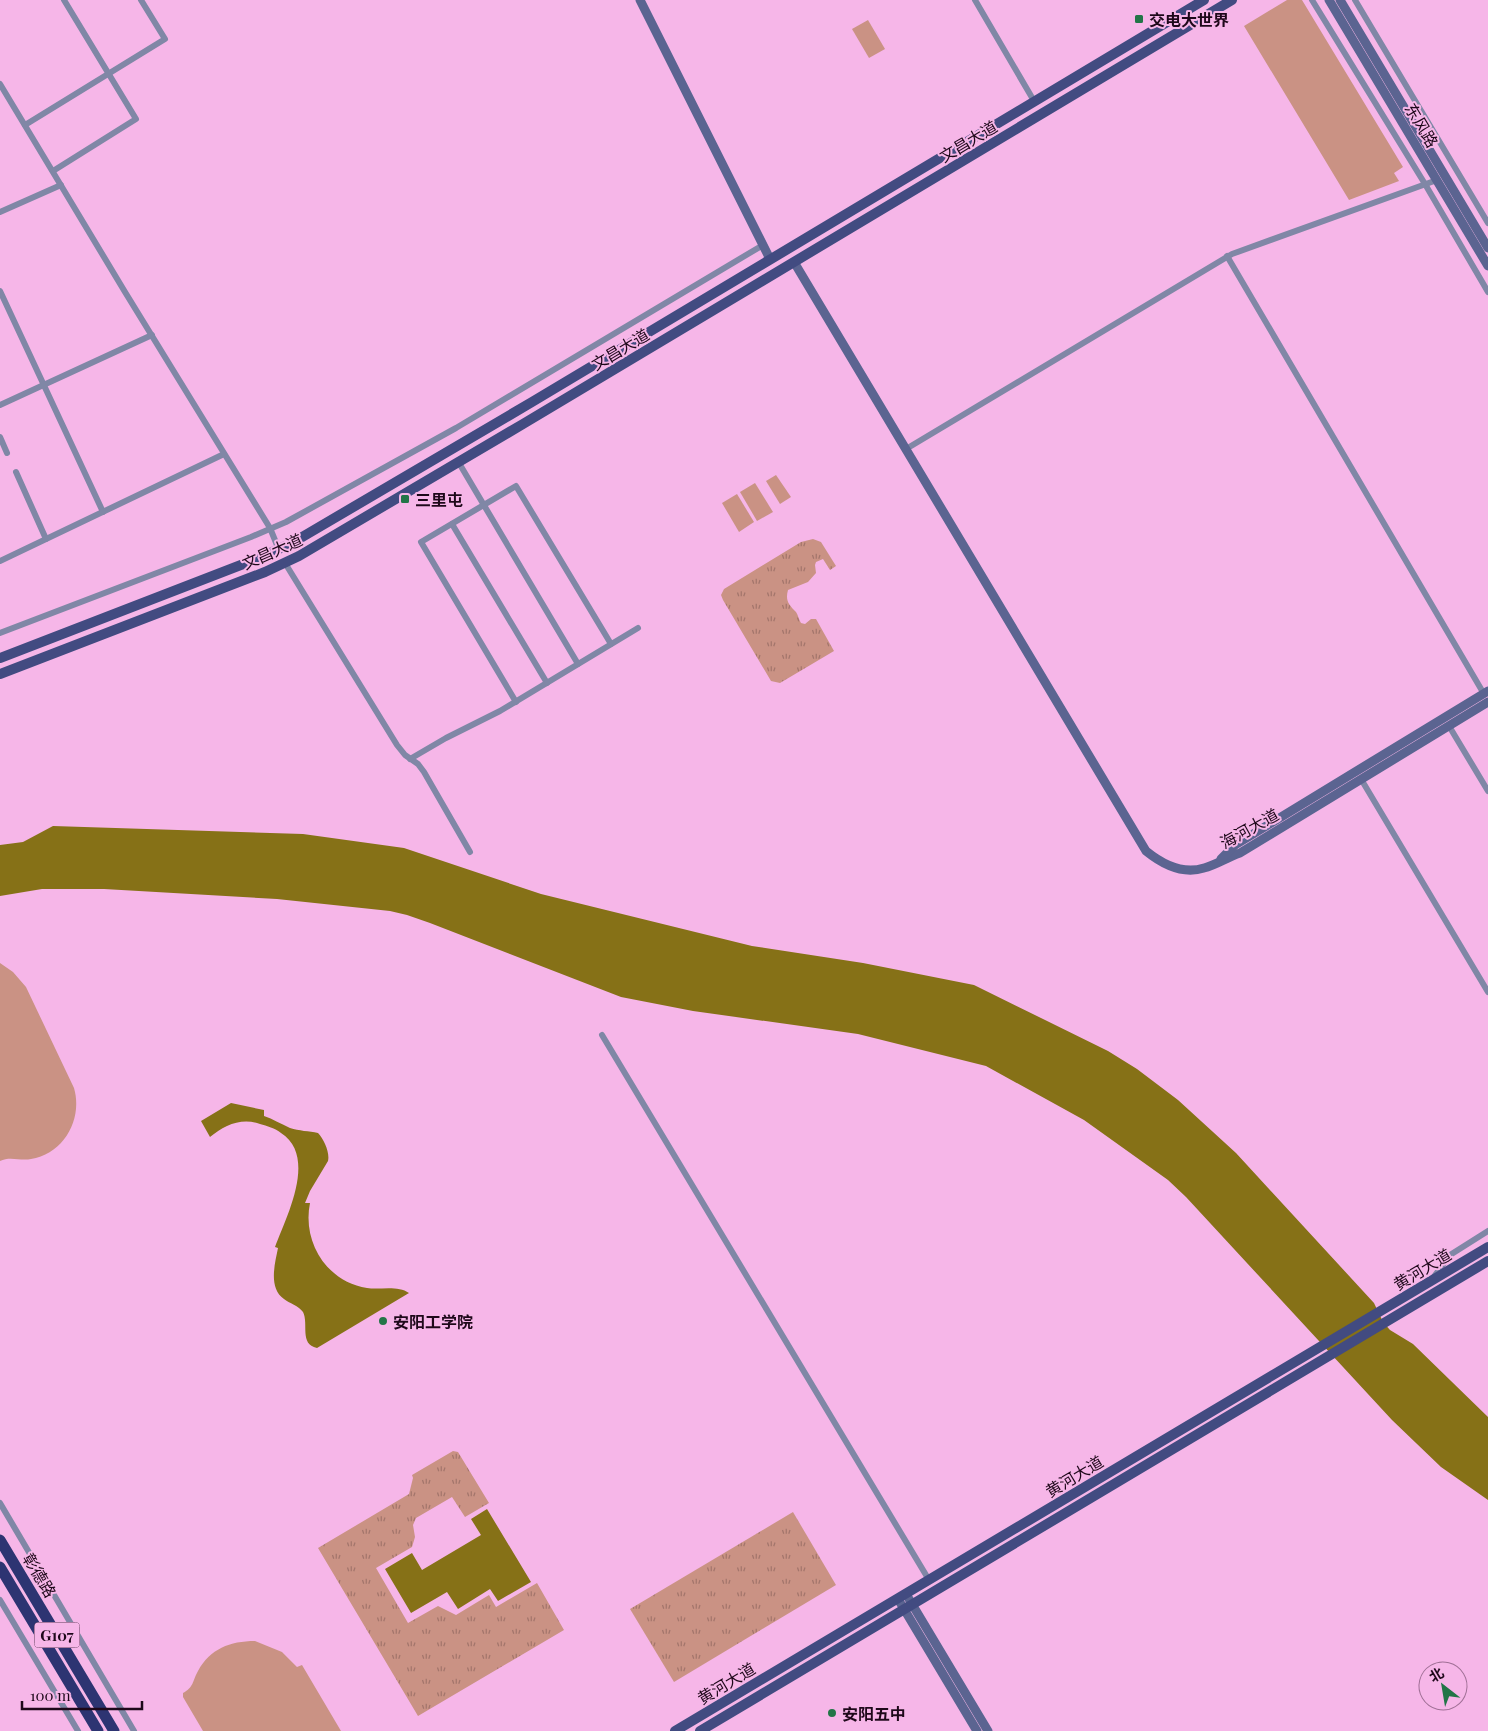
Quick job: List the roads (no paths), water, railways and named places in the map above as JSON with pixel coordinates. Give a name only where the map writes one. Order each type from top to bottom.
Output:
[{"type":"highway","name":"彰德路","points":[[0,1540],[114,1731]]},
{"type":"highway","name":"彰德路","points":[[0,1567],[98,1731]]},
{"type":"main road","name":"文昌大道","points":[[0,658],[279,550],[1204,0]]},
{"type":"main road","name":"文昌大道","points":[[0,674],[286,563],[458,463],[1232,0]]},
{"type":"main road","name":"黄河大道","points":[[675,1731],[1488,1247]]},
{"type":"main road","name":"黄河大道","points":[[700,1731],[1488,1261]]},
{"type":"street","points":[[52,171],[136,119],[64,0]]},
{"type":"street","points":[[25,124],[165,39],[140,0]]},
{"type":"street","points":[[640,0],[770,259]]},
{"type":"street","points":[[975,0],[1034,102]]},
{"type":"street","points":[[1312,0],[1425,184],[1488,292]]},
{"type":"street","name":"东风路","points":[[1329,0],[1488,266]]},
{"type":"street","name":"东风路","points":[[1340,0],[1488,248]]},
{"type":"street","points":[[1355,0],[1488,223]]},
{"type":"street","points":[[0,84],[270,528],[279,550]]},
{"type":"street","points":[[906,449],[1227,256],[1437,180]]},
{"type":"street","points":[[0,212],[61,185]]},
{"type":"street","points":[[0,633],[286,522],[456,428],[763,245]]},
{"type":"street","points":[[1227,256],[1487,696]]},
{"type":"street","points":[[794,262],[1146,851],[1157,860],[1180,869],[1194,870],[1204,868],[1219,861]]},
{"type":"street","points":[[0,291],[103,512]]},
{"type":"street","points":[[0,405],[152,335]]},
{"type":"street","points":[[0,437],[7,453]]},
{"type":"street","points":[[0,561],[224,454]]},
{"type":"street","points":[[458,463],[578,664]]},
{"type":"street","points":[[16,472],[46,539]]},
{"type":"street","points":[[516,702],[421,542],[516,486],[611,644]]},
{"type":"street","points":[[452,524],[547,683]]},
{"type":"street","points":[[286,563],[397,745],[424,772],[470,852]]},
{"type":"street","points":[[410,759],[516,702],[638,628]]},
{"type":"street","name":"海河大道","points":[[1219,861],[1240,853],[1449,726],[1487,696]]},
{"type":"street","name":"海河大道","points":[[1219,861],[1235,845],[1487,696]]},
{"type":"street","points":[[1449,726],[1488,791]]},
{"type":"street","points":[[1361,779],[1488,992]]},
{"type":"street","points":[[602,1035],[929,1580]]},
{"type":"street","points":[[1430,1282],[1450,1255],[1488,1231]]},
{"type":"street","points":[[0,1504],[134,1731]]},
{"type":"street","points":[[902,1596],[977,1731]]},
{"type":"street","points":[[0,1600],[78,1731]]},
{"type":"street","points":[[908,1607],[988,1731]]},
{"type":"place","name":"交电大世界","points":[[1139,19]]},
{"type":"place","name":"三里屯","points":[[405,499]]},
{"type":"place","name":"安阳工学院","points":[[383,1321]]},
{"type":"place","name":"安阳五中","points":[[832,1713]]}]
